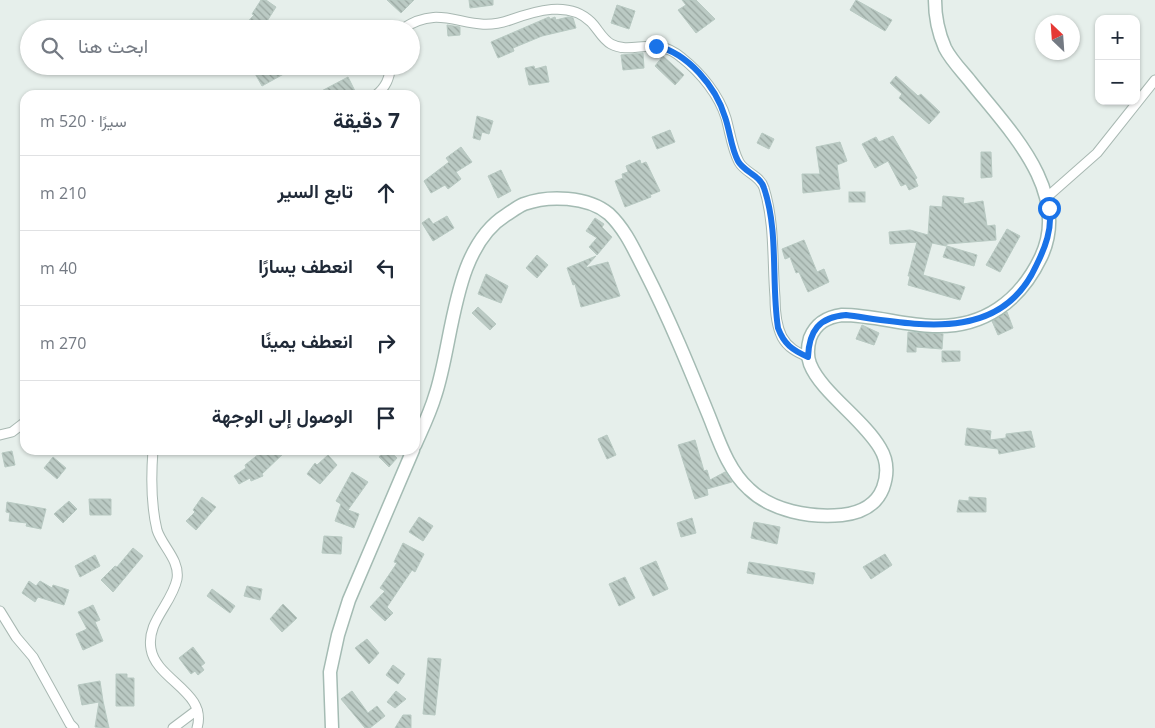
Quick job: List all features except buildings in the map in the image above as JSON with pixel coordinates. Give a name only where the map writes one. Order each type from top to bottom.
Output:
[{"type":"main road","points":[[420,433],[435,397],[450,340],[462,275],[479,240],[498,220],[523,204],[548,198],[584,201],[608,213],[628,237],[659,298],[719,442],[736,476],[749,490],[778,508],[814,515],[838,515],[863,510],[873,504],[880,495],[887,478],[883,454],[868,431],[820,379],[810,365],[808,357],[809,343],[815,327],[833,317],[846,315],[941,326],[980,318],[1005,305],[1028,283],[1046,245],[1050,217],[1040,179],[1021,146],[946,50],[935,20],[935,0]]},
{"type":"main road","points":[[332,728],[330,672],[338,635],[349,600],[411,455]]},
{"type":"street","points":[[412,20],[433,9],[452,12],[485,23],[506,21],[535,10],[550,8],[568,10],[590,20],[603,38],[616,47],[656,46],[669,49],[682,57],[695,69],[721,106],[740,164],[761,181],[764,188],[771,225],[778,328],[789,347],[808,357]]},
{"type":"street","points":[[383,90],[390,75]]},
{"type":"street","points":[[1046,198],[1097,153],[1155,80]]},
{"type":"street","points":[[0,436],[12,432],[20,426]]},
{"type":"street","points":[[153,455],[152,479],[158,531],[176,567],[177,578],[153,628],[151,651],[162,670],[186,691],[197,710],[197,728]]},
{"type":"street","points":[[0,611],[16,637],[34,657],[70,724],[74,728]]},
{"type":"street","points":[[173,728],[197,710]]},
{"type":"route","points":[[656,46],[669,49],[682,57],[695,69],[721,106],[740,164],[761,181],[771,225],[773,281],[778,328],[782,338],[789,347],[808,357],[809,343],[815,327],[826,319],[833,317],[846,315],[941,326],[980,318],[1005,305],[1014,299],[1028,283],[1046,245],[1050,217],[1049,208]]}]
